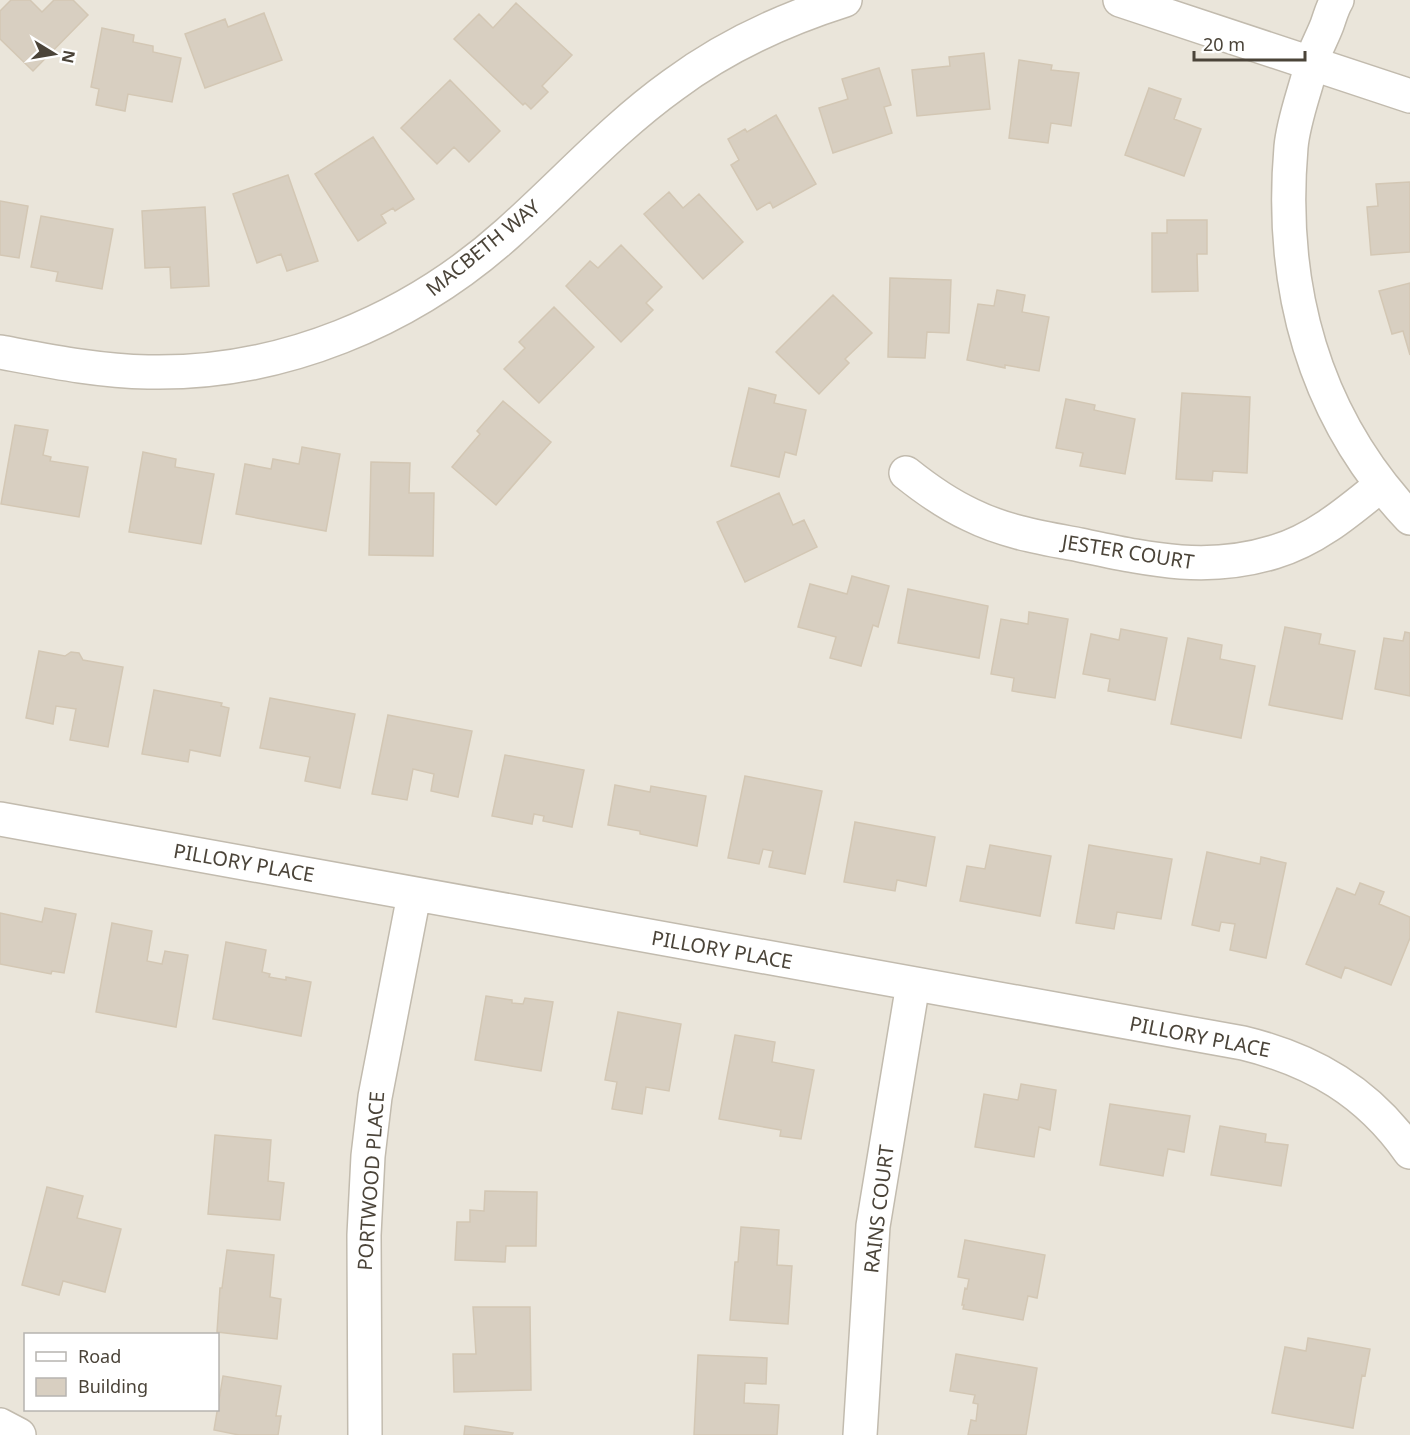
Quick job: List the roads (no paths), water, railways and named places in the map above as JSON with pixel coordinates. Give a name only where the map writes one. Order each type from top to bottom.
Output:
[{"type":"street","name":"MACBETH WAY","points":[[0,352],[96,368],[149,372],[183,371],[250,363],[301,351],[348,334],[410,305],[467,267],[507,234],[630,119],[685,76],[714,57],[761,33],[843,0]]},
{"type":"street","points":[[1120,0],[1410,96]]},
{"type":"street","points":[[1337,0],[1311,63],[1301,97],[1291,147],[1288,232],[1297,300],[1309,350],[1318,366],[1328,398],[1381,485],[1410,518]]},
{"type":"street","name":"JESTER COURT","points":[[906,473],[925,488],[971,515],[1014,531],[1153,560],[1190,564],[1224,562],[1274,552],[1321,531],[1381,485]]},
{"type":"street","name":"PILLORY PLACE","points":[[0,819],[1243,1042],[1278,1052],[1312,1066],[1345,1086],[1386,1122],[1410,1152]]},
{"type":"street","name":"PORTWOOD PLACE","points":[[365,1435],[364,1235],[368,1156],[375,1098],[414,894]]},
{"type":"street","name":"RAINS COURT","points":[[860,1435],[873,1226],[914,984]]},
{"type":"street","points":[[0,1425],[19,1435]]}]
